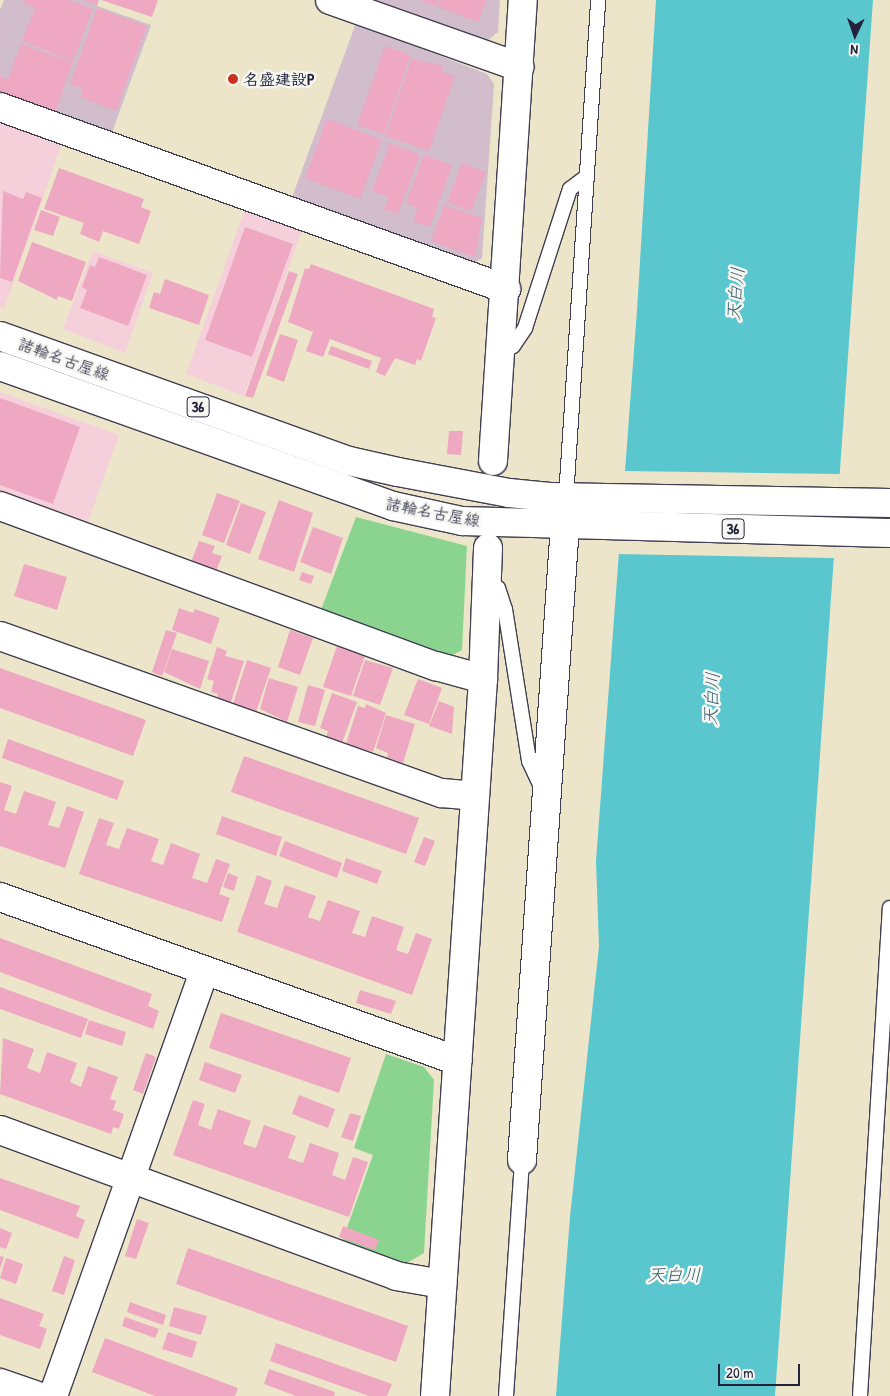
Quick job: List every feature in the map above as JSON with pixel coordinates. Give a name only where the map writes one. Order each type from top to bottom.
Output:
[{"type":"street","points":[[330,0],[519,67]]},
{"type":"street","points":[[492,461],[506,289],[523,0]]},
{"type":"street","points":[[0,107],[506,289]]},
{"type":"street","name":"諸輪名古屋線","points":[[0,336],[349,461],[508,493],[572,498],[890,503]]},
{"type":"street","name":"諸輪名古屋線","points":[[0,366],[393,506],[462,520],[570,526],[890,533]]},
{"type":"street","points":[[0,506],[436,666],[483,680]]},
{"type":"street","points":[[522,1160],[545,797],[570,526]]},
{"type":"street","points":[[435,1396],[483,680],[488,548]]},
{"type":"street","points":[[0,636],[442,793],[474,796]]},
{"type":"street","points":[[0,897],[458,1061]]},
{"type":"street","points":[[53,1396],[204,971]]},
{"type":"street","points":[[0,1130],[396,1276],[442,1284]]},
{"type":"street","points":[[0,1382],[37,1396]]},
{"type":"lane","points":[[572,498],[587,176],[598,0]]},
{"type":"lane","points":[[500,354],[513,346],[525,328],[570,190],[587,176]]},
{"type":"lane","points":[[486,584],[498,588],[506,609],[529,761],[545,797]]},
{"type":"lane","points":[[860,1396],[890,908]]},
{"type":"lane","points":[[506,1396],[522,1160]]},
{"type":"shaded area","points":[[4,0],[99,0],[97,6],[151,25],[111,135],[0,95],[0,10]]},
{"type":"shaded area","points":[[375,0],[500,0],[498,32],[488,40]]},
{"type":"shaded area","points":[[356,23],[487,74],[494,84],[482,258],[471,265],[291,200]]},
{"type":"shaded area","points":[[0,120],[62,143],[4,309],[0,307]]},
{"type":"shaded area","points":[[245,209],[302,230],[244,396],[186,374]]},
{"type":"shaded area","points":[[93,251],[153,273],[125,353],[63,329]]},
{"type":"shaded area","points":[[0,392],[119,435],[85,530],[0,498]]},
{"type":"green space","points":[[356,517],[467,546],[462,650],[451,656],[438,658],[319,615]]},
{"type":"green space","points":[[386,1054],[424,1067],[434,1080],[424,1253],[404,1265],[342,1242],[373,1155],[354,1148]]},
{"type":"water","name":"天白川","points":[[656,0],[873,0],[775,1396],[556,1396],[570,1217],[599,946],[596,861],[637,310]]},
{"type":"pier","points":[[623,471],[840,474],[834,558],[617,554]]},
{"type":"building","points":[[24,0],[69,0],[93,9],[73,61],[22,41],[35,8],[23,3]]},
{"type":"building","points":[[84,0],[98,0],[97,5]]},
{"type":"building","points":[[101,0],[158,0],[152,17]]},
{"type":"building","points":[[420,0],[438,0],[436,6]]},
{"type":"building","points":[[440,0],[486,0],[478,22],[438,7]]},
{"type":"building","points":[[97,8],[147,26],[116,111],[80,97],[83,89],[70,84]]},
{"type":"building","points":[[21,44],[73,62],[56,111],[0,91],[0,76],[8,79]]},
{"type":"building","points":[[385,46],[411,55],[384,134],[357,125]]},
{"type":"building","points":[[412,59],[444,66],[441,72],[455,76],[429,151],[385,136]]},
{"type":"building","points":[[327,119],[382,140],[360,199],[305,178]]},
{"type":"building","points":[[390,143],[420,155],[398,214],[384,209],[389,197],[372,191]]},
{"type":"building","points":[[424,155],[452,165],[430,227],[413,221],[418,208],[406,203]]},
{"type":"building","points":[[462,163],[486,172],[471,211],[447,202]]},
{"type":"building","points":[[59,168],[144,199],[141,207],[151,211],[139,244],[103,231],[99,242],[80,234],[84,223],[44,209]]},
{"type":"building","points":[[3,191],[23,199],[26,192],[42,198],[12,282],[0,278]]},
{"type":"building","points":[[444,205],[482,218],[475,257],[431,241]]},
{"type":"building","points":[[41,210],[60,217],[53,236],[34,230]]},
{"type":"building","points":[[245,227],[293,244],[252,357],[205,340]]},
{"type":"building","points":[[32,242],[86,262],[72,301],[58,296],[57,300],[18,281]]},
{"type":"building","points":[[99,257],[147,275],[128,326],[80,308],[87,290],[82,287],[90,265],[95,267]]},
{"type":"building","points":[[311,264],[434,309],[432,317],[436,318],[421,361],[417,359],[415,365],[395,358],[385,376],[376,372],[381,358],[330,339],[323,357],[306,351],[313,332],[288,322],[305,268],[309,269]]},
{"type":"building","points":[[289,271],[298,274],[253,398],[245,396]]},
{"type":"building","points":[[165,279],[209,295],[199,325],[149,308],[154,292],[160,294]]},
{"type":"building","points":[[280,334],[298,340],[284,382],[266,375]]},
{"type":"building","points":[[331,346],[372,361],[369,369],[328,354]]},
{"type":"building","points":[[0,398],[80,427],[53,504],[0,485]]},
{"type":"building","points":[[449,431],[463,431],[461,455],[447,454]]},
{"type":"building","points":[[217,493],[240,501],[224,543],[202,535]]},
{"type":"building","points":[[279,500],[313,513],[294,572],[258,559]]},
{"type":"building","points":[[241,503],[266,512],[250,554],[226,545]]},
{"type":"building","points":[[313,527],[343,538],[331,574],[300,562]]},
{"type":"building","points":[[199,541],[215,546],[212,553],[222,556],[215,574],[190,565]]},
{"type":"building","points":[[24,564],[67,577],[57,610],[14,596]]},
{"type":"building","points":[[302,572],[314,576],[311,584],[299,580]]},
{"type":"building","points":[[179,608],[193,613],[195,609],[220,618],[211,644],[172,630]]},
{"type":"building","points":[[166,630],[177,633],[162,676],[152,672]]},
{"type":"building","points":[[290,630],[313,638],[300,675],[278,667]]},
{"type":"building","points":[[339,640],[367,650],[351,696],[323,687]]},
{"type":"building","points":[[217,647],[227,651],[225,656],[244,661],[230,705],[216,701],[218,694],[211,692],[214,681],[207,679]]},
{"type":"building","points":[[172,649],[209,661],[200,689],[164,672]]},
{"type":"building","points":[[247,660],[271,668],[256,712],[233,704]]},
{"type":"building","points":[[365,660],[393,668],[380,705],[353,696]]},
{"type":"building","points":[[0,668],[146,720],[133,756],[0,708]]},
{"type":"building","points":[[269,678],[298,687],[287,722],[260,709]]},
{"type":"building","points":[[418,679],[442,688],[429,724],[404,715]]},
{"type":"building","points":[[308,685],[325,690],[315,726],[298,722]]},
{"type":"building","points":[[332,693],[357,702],[342,743],[326,738],[328,731],[320,728]]},
{"type":"building","points":[[439,701],[454,707],[452,734],[429,726]]},
{"type":"building","points":[[366,704],[386,713],[373,752],[346,744],[358,706],[365,708]]},
{"type":"building","points":[[386,715],[415,724],[403,763],[387,758],[388,753],[376,748]]},
{"type":"building","points":[[8,739],[124,781],[117,800],[2,758]]},
{"type":"building","points":[[244,756],[419,818],[406,854],[231,792]]},
{"type":"building","points":[[0,782],[12,786],[4,810],[16,814],[24,791],[56,802],[48,825],[59,828],[67,806],[84,812],[65,868],[0,846]]},
{"type":"building","points":[[222,816],[282,837],[276,856],[216,834]]},
{"type":"building","points":[[99,818],[114,823],[106,845],[119,849],[127,828],[159,839],[151,861],[163,865],[171,843],[200,854],[192,878],[207,883],[216,859],[230,864],[219,894],[230,898],[222,922],[79,874]]},
{"type":"building","points":[[424,837],[435,841],[425,866],[414,862]]},
{"type":"building","points":[[285,841],[342,863],[337,878],[279,856]]},
{"type":"building","points":[[346,858],[382,871],[377,884],[342,871]]},
{"type":"building","points":[[228,873],[238,877],[234,891],[223,887]]},
{"type":"building","points":[[257,875],[272,881],[264,904],[277,908],[285,885],[316,896],[308,917],[320,921],[328,900],[360,911],[352,933],[365,937],[372,916],[404,927],[396,950],[408,954],[416,933],[432,939],[412,995],[237,932]]},
{"type":"building","points":[[0,938],[152,994],[148,1006],[159,1011],[153,1029],[0,972]]},
{"type":"building","points":[[0,987],[88,1019],[81,1038],[0,1009]]},
{"type":"building","points":[[360,990],[396,1001],[391,1014],[356,1003]]},
{"type":"building","points":[[221,1013],[351,1058],[339,1093],[209,1048]]},
{"type":"building","points":[[89,1020],[126,1032],[122,1046],[85,1034]]},
{"type":"building","points":[[3,1038],[34,1049],[27,1068],[40,1073],[47,1052],[77,1063],[70,1082],[81,1087],[88,1066],[118,1077],[110,1099],[116,1101],[113,1110],[124,1114],[119,1129],[113,1127],[111,1134],[0,1094]]},
{"type":"building","points":[[146,1053],[156,1057],[143,1094],[133,1090]]},
{"type":"building","points":[[205,1062],[242,1075],[235,1093],[199,1080]]},
{"type":"building","points":[[299,1095],[335,1109],[328,1128],[292,1114]]},
{"type":"building","points":[[193,1100],[205,1104],[198,1125],[211,1130],[218,1109],[251,1121],[243,1144],[256,1148],[264,1125],[296,1136],[288,1158],[303,1163],[310,1143],[339,1153],[332,1175],[345,1180],[353,1157],[368,1162],[349,1217],[173,1155]]},
{"type":"building","points":[[350,1113],[361,1116],[353,1141],[341,1137]]},
{"type":"building","points":[[0,1178],[80,1206],[76,1216],[85,1220],[78,1239],[0,1210]]},
{"type":"building","points":[[137,1219],[149,1223],[136,1259],[125,1256]]},
{"type":"building","points":[[343,1226],[379,1240],[375,1250],[339,1237]]},
{"type":"building","points":[[0,1228],[12,1233],[6,1249],[0,1247]]},
{"type":"building","points":[[188,1248],[408,1326],[396,1362],[176,1284]]},
{"type":"building","points":[[0,1256],[4,1257],[0,1269]]},
{"type":"building","points":[[64,1256],[75,1260],[64,1295],[52,1291]]},
{"type":"building","points":[[6,1258],[23,1264],[16,1284],[0,1278]]},
{"type":"building","points":[[0,1298],[44,1314],[39,1326],[47,1329],[40,1349],[0,1335]]},
{"type":"building","points":[[130,1302],[166,1315],[163,1325],[127,1312]]},
{"type":"building","points":[[174,1307],[207,1316],[201,1335],[169,1326]]},
{"type":"building","points":[[125,1317],[159,1329],[155,1338],[122,1326]]},
{"type":"building","points":[[168,1332],[197,1342],[192,1358],[162,1349]]},
{"type":"building","points":[[105,1338],[238,1388],[235,1396],[155,1396],[92,1372]]},
{"type":"building","points":[[276,1343],[392,1384],[387,1396],[369,1396],[270,1361]]},
{"type":"building","points":[[269,1369],[335,1392],[334,1396],[296,1396],[264,1384]]},
{"type":"tunnel","points":[[488,546],[493,461]]},
{"type":"place","name":"名盛建設P","points":[[233,79]]}]
